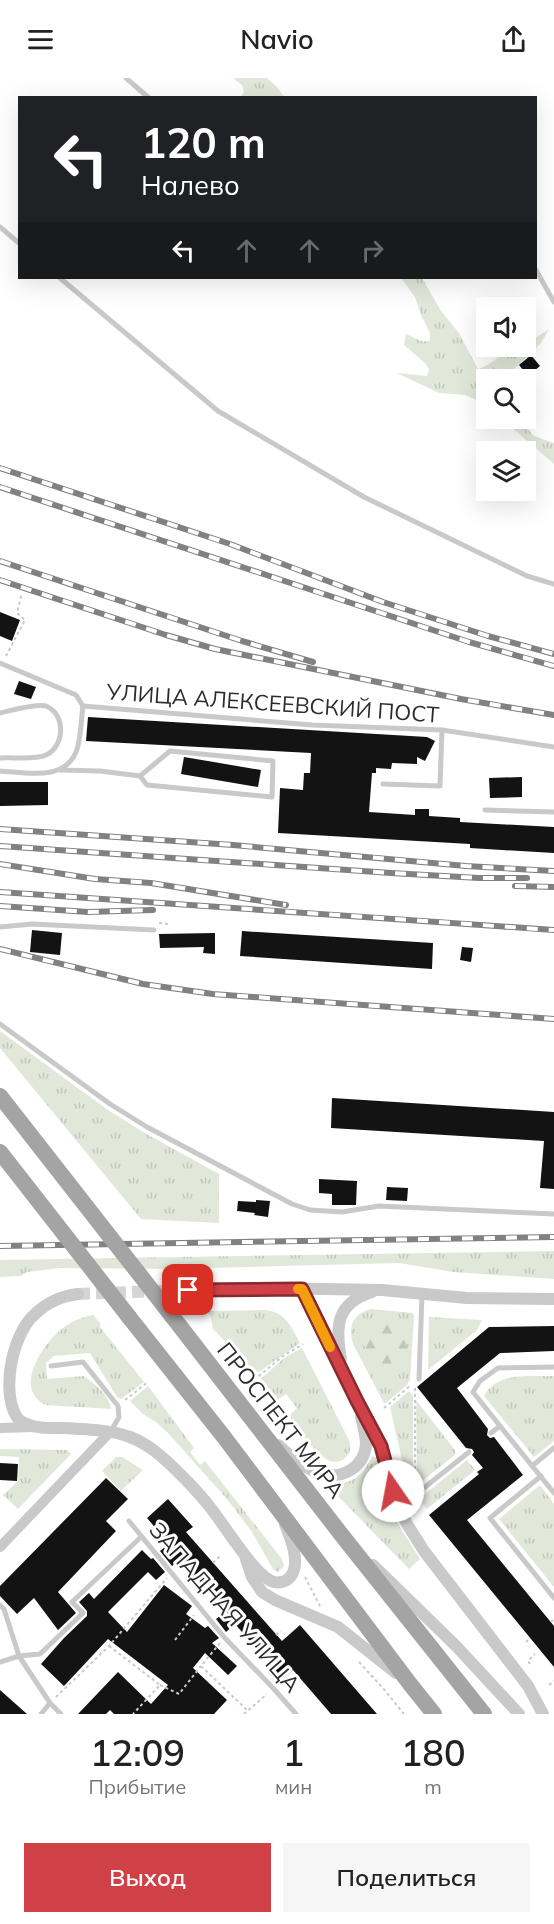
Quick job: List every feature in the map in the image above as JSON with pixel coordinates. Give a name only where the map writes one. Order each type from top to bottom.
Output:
[{"type":"main road","name":"ПРОСПЕКТ МИРА","points":[[0,1096],[484,1714]]},
{"type":"main road","points":[[0,1152],[279,1508],[434,1714]]},
{"type":"street","points":[[302,1289],[381,1446],[399,1508],[424,1551],[551,1714]]},
{"type":"street","points":[[188,1290],[382,1290],[489,1299],[554,1299]]},
{"type":"street","points":[[344,1375],[337,1340],[339,1320],[344,1311],[358,1298],[382,1290]]},
{"type":"street","points":[[34,1426],[17,1419],[3,1404],[6,1371],[13,1344],[19,1331],[45,1305],[78,1293]]},
{"type":"street","points":[[264,1433],[314,1471],[330,1476],[346,1473],[360,1461],[366,1444],[357,1401]]},
{"type":"street","points":[[0,1428],[34,1426],[111,1431],[143,1442],[162,1457],[204,1500],[243,1552],[273,1582],[287,1580],[294,1571],[290,1538],[279,1508]]},
{"type":"street","points":[[0,1547],[111,1431]]},
{"type":"street","points":[[344,1538],[420,1609],[519,1714]]},
{"type":"street","points":[[243,1552],[252,1577],[262,1592],[275,1600],[338,1627],[410,1684]]},
{"type":"street","points":[[528,1686],[543,1714]]},
{"type":"lane","points":[[126,78],[147,96]]},
{"type":"lane","points":[[0,227],[18,242]]},
{"type":"lane","points":[[537,272],[554,302]]},
{"type":"lane","points":[[61,279],[218,411],[364,497],[527,576],[554,584]]},
{"type":"lane","points":[[1,663],[76,695],[82,706]]},
{"type":"lane","points":[[0,713],[47,706],[54,712],[61,728],[57,745],[43,757],[0,758]]},
{"type":"lane","name":"УЛИЦА АЛЕКСЕЕВСКИЙ ПОСТ","points":[[60,770],[70,762],[76,752],[82,706],[312,725],[442,730],[554,747]]},
{"type":"lane","points":[[382,784],[440,786],[442,730]]},
{"type":"lane","points":[[0,771],[49,773],[60,770],[99,771],[140,777],[147,785],[272,797],[273,761],[170,751],[140,777]]},
{"type":"lane","points":[[484,810],[554,812]]},
{"type":"lane","points":[[0,927],[32,924],[154,930]]},
{"type":"lane","points":[[0,1024],[110,1104],[147,1127],[292,1204],[310,1210],[342,1212],[378,1206],[554,1214]]},
{"type":"lane","points":[[419,1379],[423,1294]]},
{"type":"lane","points":[[51,1366],[84,1362],[118,1406],[119,1417],[111,1431]]},
{"type":"lane","points":[[554,1367],[498,1368],[480,1381],[473,1392],[554,1493]]},
{"type":"lane","points":[[491,1433],[500,1426]]},
{"type":"lane","points":[[532,1466],[554,1448]]},
{"type":"lane","points":[[399,1508],[469,1452]]},
{"type":"lane","points":[[541,1476],[490,1518],[554,1598]]},
{"type":"lane","name":"ЗАПАДНАЯ УЛИЦА","points":[[129,1521],[224,1637],[296,1714]]},
{"type":"lane","points":[[0,1662],[19,1656],[40,1654],[83,1614],[72,1602],[141,1537]]},
{"type":"lane","points":[[0,1605],[4,1609],[19,1656],[50,1703],[61,1714]]},
{"type":"lane","points":[[41,1714],[50,1703]]},
{"type":"path","points":[[1,663],[25,620],[17,613],[22,593]]},
{"type":"path","points":[[254,1380],[283,1356],[303,1344]]},
{"type":"path","points":[[384,1408],[415,1382],[416,1495]]},
{"type":"path","points":[[125,1400],[148,1383]]},
{"type":"path","points":[[213,1563],[220,1556]]},
{"type":"path","points":[[50,1703],[109,1646],[171,1574]]},
{"type":"path","points":[[304,1575],[323,1612]]},
{"type":"path","points":[[175,1640],[199,1608]]},
{"type":"path","points":[[550,1622],[554,1619]]},
{"type":"path","points":[[276,1635],[281,1631]]},
{"type":"path","points":[[109,1646],[160,1685],[178,1694],[224,1637]]},
{"type":"path","points":[[526,1642],[530,1638]]},
{"type":"path","points":[[530,1664],[528,1661],[535,1654]]},
{"type":"path","points":[[359,1662],[404,1714]]},
{"type":"path","points":[[201,1666],[248,1712]]},
{"type":"path","points":[[549,1685],[554,1681]]},
{"type":"path","points":[[133,1714],[160,1685]]},
{"type":"path","points":[[244,1714],[273,1688]]},
{"type":"green space","points":[[233,78],[267,78],[283,96],[241,96],[244,92],[242,85]]},
{"type":"green space","points":[[402,279],[423,279],[441,311],[459,333],[478,369],[476,369],[476,400],[465,395],[439,393],[397,373],[427,376],[429,369],[425,363],[404,345],[406,334],[418,340],[430,340],[430,333],[415,297]]},
{"type":"green space","points":[[549,329],[536,348],[536,338]]},
{"type":"green space","points":[[499,357],[527,357],[514,369],[478,369]]},
{"type":"green space","points":[[514,429],[528,429],[534,436],[554,443],[554,464],[536,448],[536,441],[527,441]]},
{"type":"green space","points":[[0,1031],[108,1110],[219,1174],[219,1223],[141,1219],[0,1048]]},
{"type":"green space","points":[[554,1251],[554,1279],[453,1272],[399,1263],[172,1269],[60,1268],[27,1272],[21,1276],[0,1277],[0,1260]]},
{"type":"green space","points":[[371,1309],[413,1313],[414,1316],[410,1379],[407,1385],[386,1403],[354,1346],[351,1333],[355,1318]]},
{"type":"green space","points":[[265,1310],[282,1317],[300,1343],[259,1372],[255,1372],[213,1329],[207,1311]]},
{"type":"green space","points":[[93,1315],[144,1382],[121,1399],[117,1397],[90,1353],[54,1356],[46,1363],[47,1379],[84,1376],[97,1386],[111,1409],[46,1405],[36,1398],[32,1388],[31,1378],[34,1366],[47,1344],[63,1328],[70,1323]]},
{"type":"green space","points":[[429,1317],[482,1320],[477,1330],[428,1370]]},
{"type":"green space","points":[[378,1321],[406,1328],[407,1360],[403,1364],[394,1356],[391,1361],[392,1374],[402,1382],[385,1379],[362,1343],[361,1336],[365,1324]]},
{"type":"green space","points":[[302,1348],[349,1440],[348,1454],[338,1462],[330,1461],[322,1456],[306,1439],[289,1416],[297,1408],[286,1394],[277,1400],[261,1379],[284,1358]]},
{"type":"green space","points":[[525,1376],[554,1376],[554,1441],[534,1457],[484,1396],[497,1382],[506,1379]]},
{"type":"green space","points":[[148,1386],[194,1448],[190,1452],[200,1465],[205,1461],[282,1559],[284,1566],[278,1572],[273,1569],[252,1532],[227,1499],[168,1433],[130,1401]]},
{"type":"green space","points":[[409,1391],[413,1396],[413,1488],[409,1491],[390,1407]]},
{"type":"green space","points":[[416,1400],[455,1450],[455,1455],[417,1485]]},
{"type":"green space","points":[[0,1449],[67,1450],[71,1454],[18,1509],[3,1495],[18,1481],[19,1457],[0,1456]]},
{"type":"green space","points":[[372,1456],[377,1458],[391,1513],[420,1559],[409,1569],[332,1490],[333,1486],[357,1477],[365,1469]]},
{"type":"green space","points":[[116,1457],[122,1457],[143,1470],[121,1491],[102,1471]]},
{"type":"green space","points":[[467,1460],[475,1470],[427,1509],[419,1499]]},
{"type":"green space","points":[[540,1485],[554,1504],[554,1587],[499,1519]]},
{"type":"building","points":[[529,357],[533,357],[540,366],[536,369],[522,369],[519,365]]},
{"type":"building","points":[[0,612],[20,620],[12,641],[0,636]]},
{"type":"building","points":[[19,681],[36,687],[31,699],[14,694]]},
{"type":"building","points":[[88,717],[427,737],[435,741],[425,761],[417,757],[417,764],[392,763],[391,769],[376,768],[376,773],[372,773],[369,812],[415,815],[415,809],[429,809],[429,816],[460,818],[460,822],[554,827],[554,853],[470,848],[470,844],[278,833],[280,788],[303,790],[304,773],[310,773],[311,753],[86,741]]},
{"type":"building","points":[[184,757],[261,770],[258,787],[181,774]]},
{"type":"building","points":[[522,777],[522,797],[490,798],[489,778]]},
{"type":"building","points":[[0,782],[48,782],[48,805],[0,806]]},
{"type":"building","points":[[32,930],[62,933],[60,955],[30,952]]},
{"type":"building","points":[[242,931],[433,943],[432,969],[240,956]]},
{"type":"building","points":[[215,933],[215,954],[203,953],[204,947],[160,948],[159,934]]},
{"type":"building","points":[[462,947],[473,948],[471,962],[460,960]]},
{"type":"building","points":[[332,1098],[554,1112],[554,1189],[540,1188],[544,1141],[331,1128]]},
{"type":"building","points":[[319,1179],[357,1181],[356,1205],[332,1205],[332,1194],[319,1193]]},
{"type":"building","points":[[387,1187],[408,1188],[407,1201],[386,1200]]},
{"type":"building","points":[[256,1200],[270,1201],[268,1217],[237,1211],[238,1201],[256,1202]]},
{"type":"building","points":[[554,1326],[554,1351],[500,1353],[457,1388],[488,1429],[487,1435],[490,1438],[494,1437],[523,1475],[467,1520],[554,1626],[554,1667],[429,1515],[479,1474],[477,1472],[483,1468],[472,1455],[474,1452],[472,1449],[466,1448],[417,1387],[489,1327]]},
{"type":"building","points":[[0,1463],[18,1464],[17,1481],[0,1480]]},
{"type":"building","points":[[106,1478],[128,1499],[106,1521],[116,1531],[58,1592],[76,1613],[58,1630],[34,1598],[17,1614],[0,1596],[0,1586]]},
{"type":"building","points":[[168,1499],[193,1527],[186,1532],[282,1641],[300,1625],[377,1714],[331,1714],[293,1670],[283,1679],[235,1624],[226,1632],[216,1619],[226,1611],[180,1559],[172,1566],[160,1551],[169,1544],[147,1518]]},
{"type":"building","points":[[142,1550],[151,1559],[153,1558],[165,1572],[156,1580],[148,1572],[108,1612],[127,1632],[164,1585],[192,1606],[186,1614],[205,1628],[208,1626],[219,1638],[212,1643],[237,1666],[228,1675],[205,1653],[193,1668],[227,1700],[214,1714],[114,1714],[110,1710],[106,1714],[78,1714],[118,1672],[151,1704],[168,1685],[108,1639],[64,1686],[41,1664],[87,1616],[87,1611],[79,1602],[89,1593],[94,1599]]},
{"type":"building","points":[[0,1690],[27,1714],[0,1714]]},
{"type":"tunnel","points":[[78,1294],[188,1290]]},
{"type":"railway","points":[[0,468],[230,544],[383,602],[488,636],[554,654]]},
{"type":"railway","points":[[0,487],[469,642],[554,666]]},
{"type":"railway","points":[[0,561],[242,641],[313,662]]},
{"type":"railway","points":[[0,580],[215,649],[461,699],[554,715]]},
{"type":"railway","points":[[0,829],[554,871]]},
{"type":"railway","points":[[0,846],[391,873],[527,878]]},
{"type":"railway","points":[[0,864],[95,879],[151,883],[286,905]]},
{"type":"railway","points":[[515,886],[554,887]]},
{"type":"railway","points":[[0,892],[554,930]]},
{"type":"railway","points":[[0,906],[88,912],[153,910]]},
{"type":"railway","points":[[0,949],[143,984],[213,994],[554,1019]]},
{"type":"railway","points":[[0,1246],[554,1237]]},
{"type":"slow traffic","points":[[298,1289],[302,1289],[330,1347]]},
{"type":"route","points":[[188,1290],[302,1289],[377,1437],[385,1457],[393,1491]]}]
